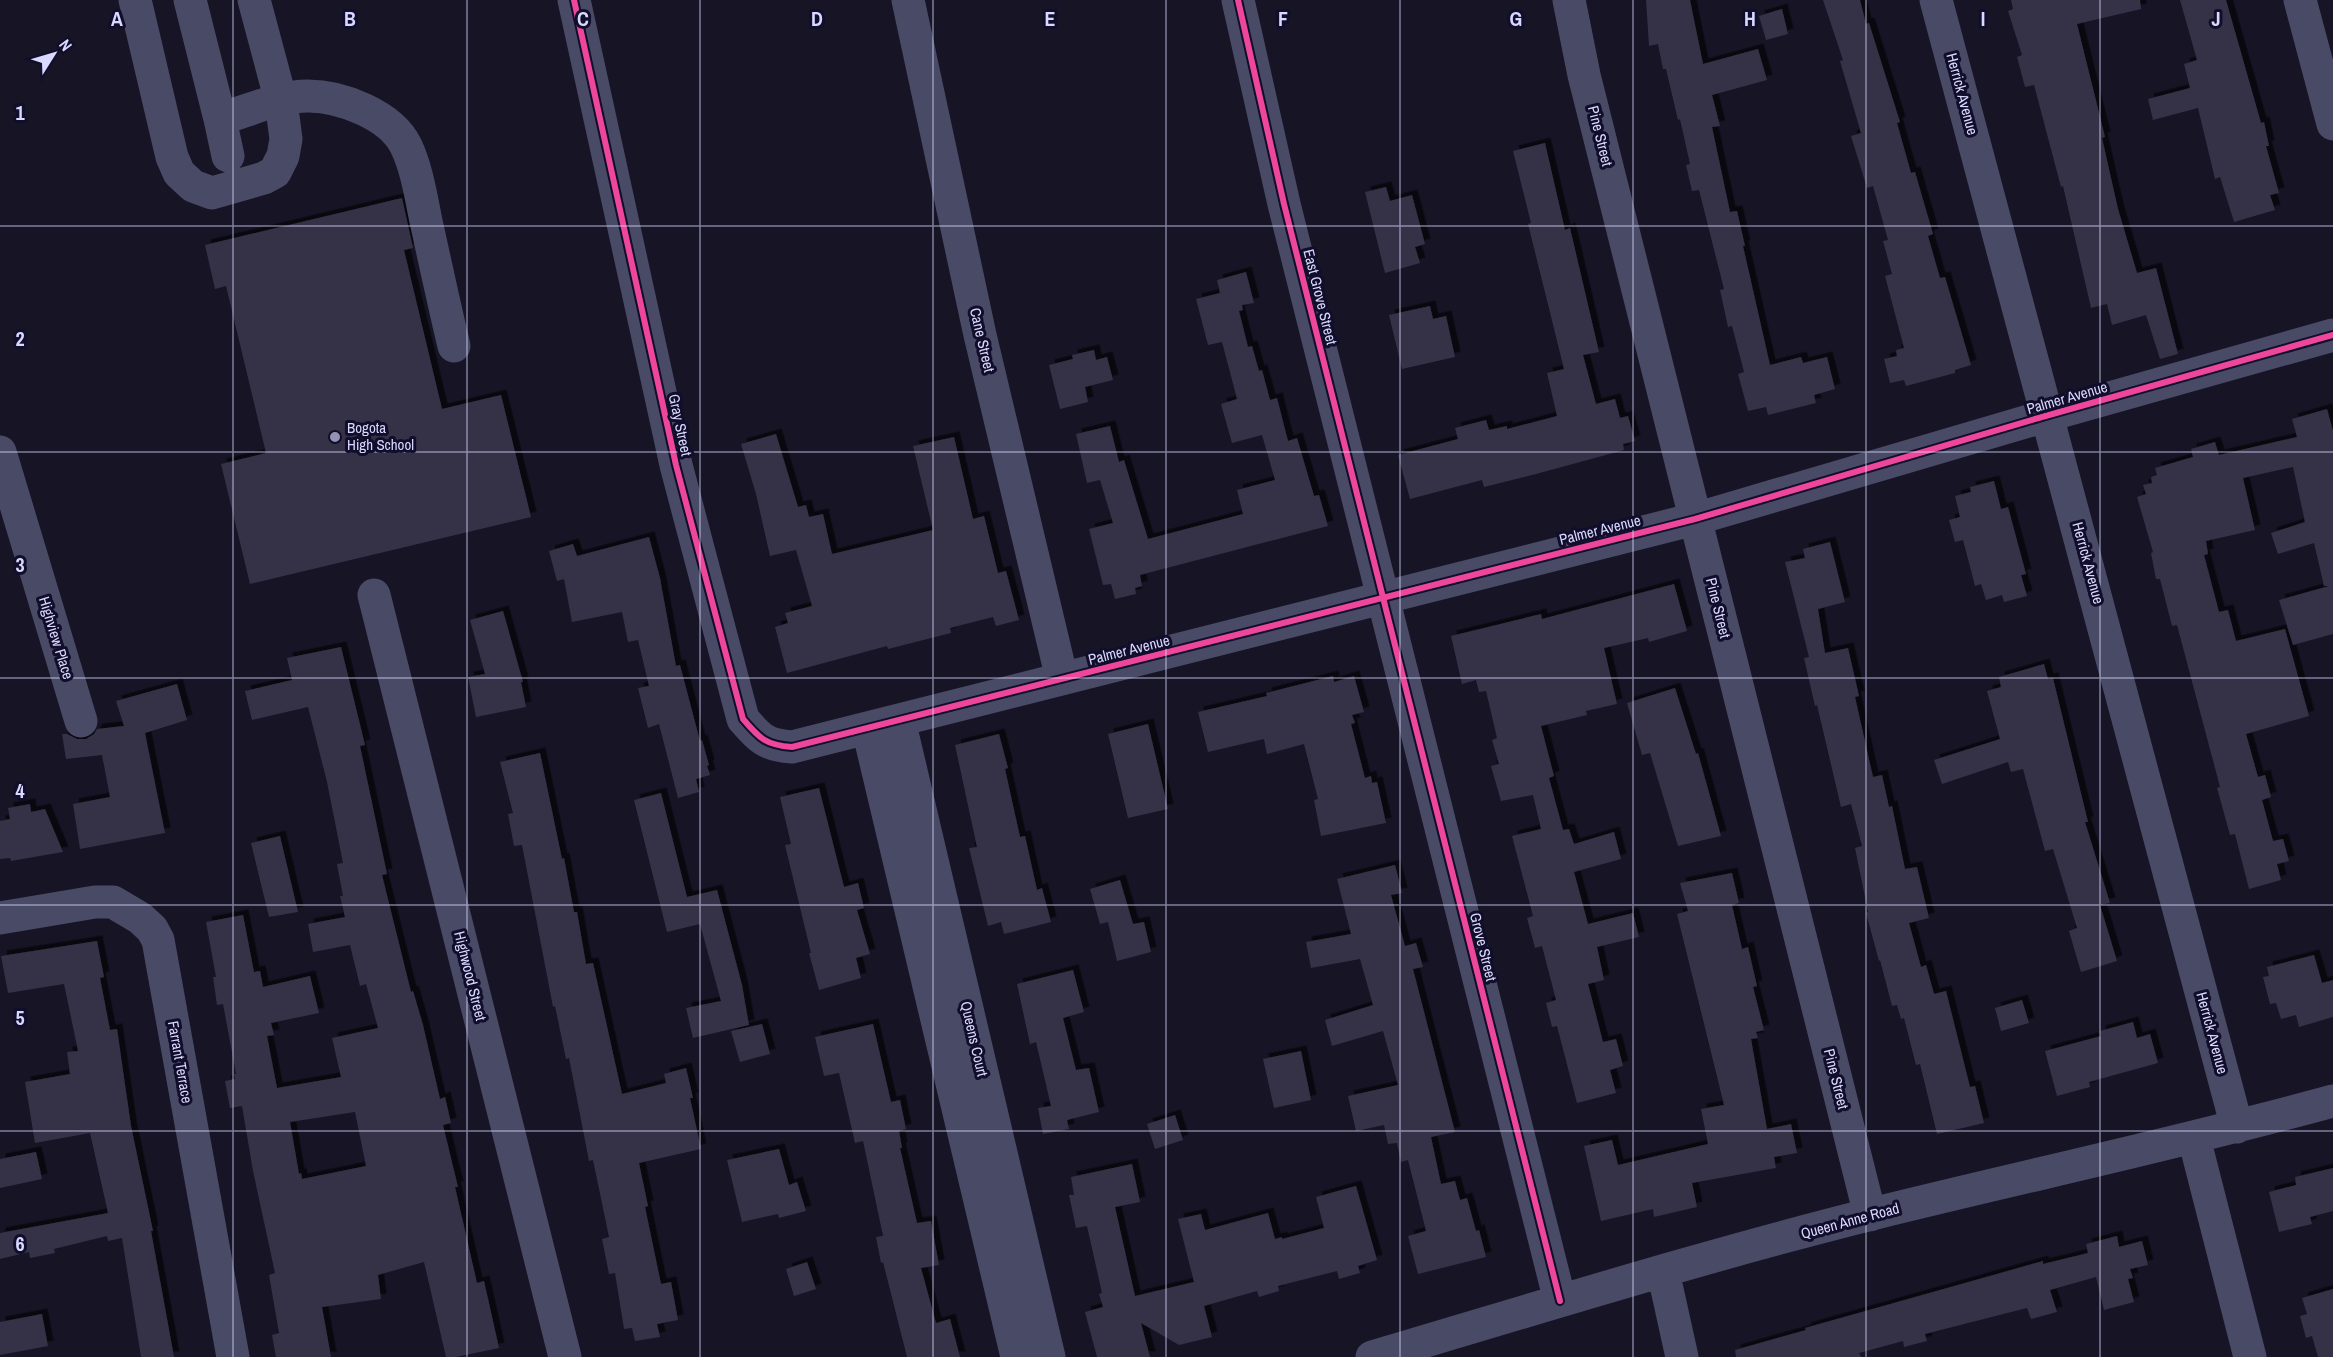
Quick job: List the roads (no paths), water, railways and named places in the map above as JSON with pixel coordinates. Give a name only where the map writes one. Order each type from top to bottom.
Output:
[{"type":"street","points":[[135,0],[172,157],[180,173],[193,186],[212,193],[264,178],[275,172],[283,156],[286,139],[281,101],[254,0]]},
{"type":"street","points":[[190,0],[228,156]]},
{"type":"street","name":"Gray Street","points":[[574,0],[676,465],[743,719],[759,738],[774,745],[792,747],[868,729]]},
{"type":"street","name":"Cane Street","points":[[908,0],[980,335],[1062,679]]},
{"type":"street","name":"East Grove Street","points":[[1238,0],[1284,204],[1383,598]]},
{"type":"street","name":"Pine Street","points":[[1569,0],[1584,75],[1870,1215]]},
{"type":"street","name":"Herrick Avenue","points":[[1936,0],[2049,415],[2237,1127]]},
{"type":"street","points":[[2300,0],[2333,124]]},
{"type":"street","points":[[220,119],[281,101],[308,96],[338,99],[373,114],[393,130],[406,145],[418,187],[454,346]]},
{"type":"street","name":"Palmer Avenue","points":[[868,729],[1695,519],[2049,415],[2333,335]]},
{"type":"street","name":"Highview Place","points":[[0,452],[81,721]]},
{"type":"street","name":"Highwood Street","points":[[374,595],[565,1357]]},
{"type":"street","name":"Grove Street","points":[[1383,598],[1560,1301]]},
{"type":"street","name":"Queens Court","points":[[899,720],[941,967],[994,1194],[1017,1357]]},
{"type":"street","name":"Queens Court","points":[[868,729],[941,967]]},
{"type":"street","name":"Farrant Terrace","points":[[0,918],[95,902],[113,902],[125,907],[140,918],[152,929],[158,940],[232,1357]]},
{"type":"street","name":"Queen Anne Road","points":[[1372,1357],[1663,1271],[1870,1215],[2194,1138],[2333,1101]]},
{"type":"street","points":[[2194,1138],[2250,1357]]},
{"type":"street","name":"Queens Court","points":[[994,1194],[1049,1357]]},
{"type":"street","points":[[1663,1271],[1682,1357]]},
{"type":"place","name":"Bogota High School","points":[[335,437]]}]
